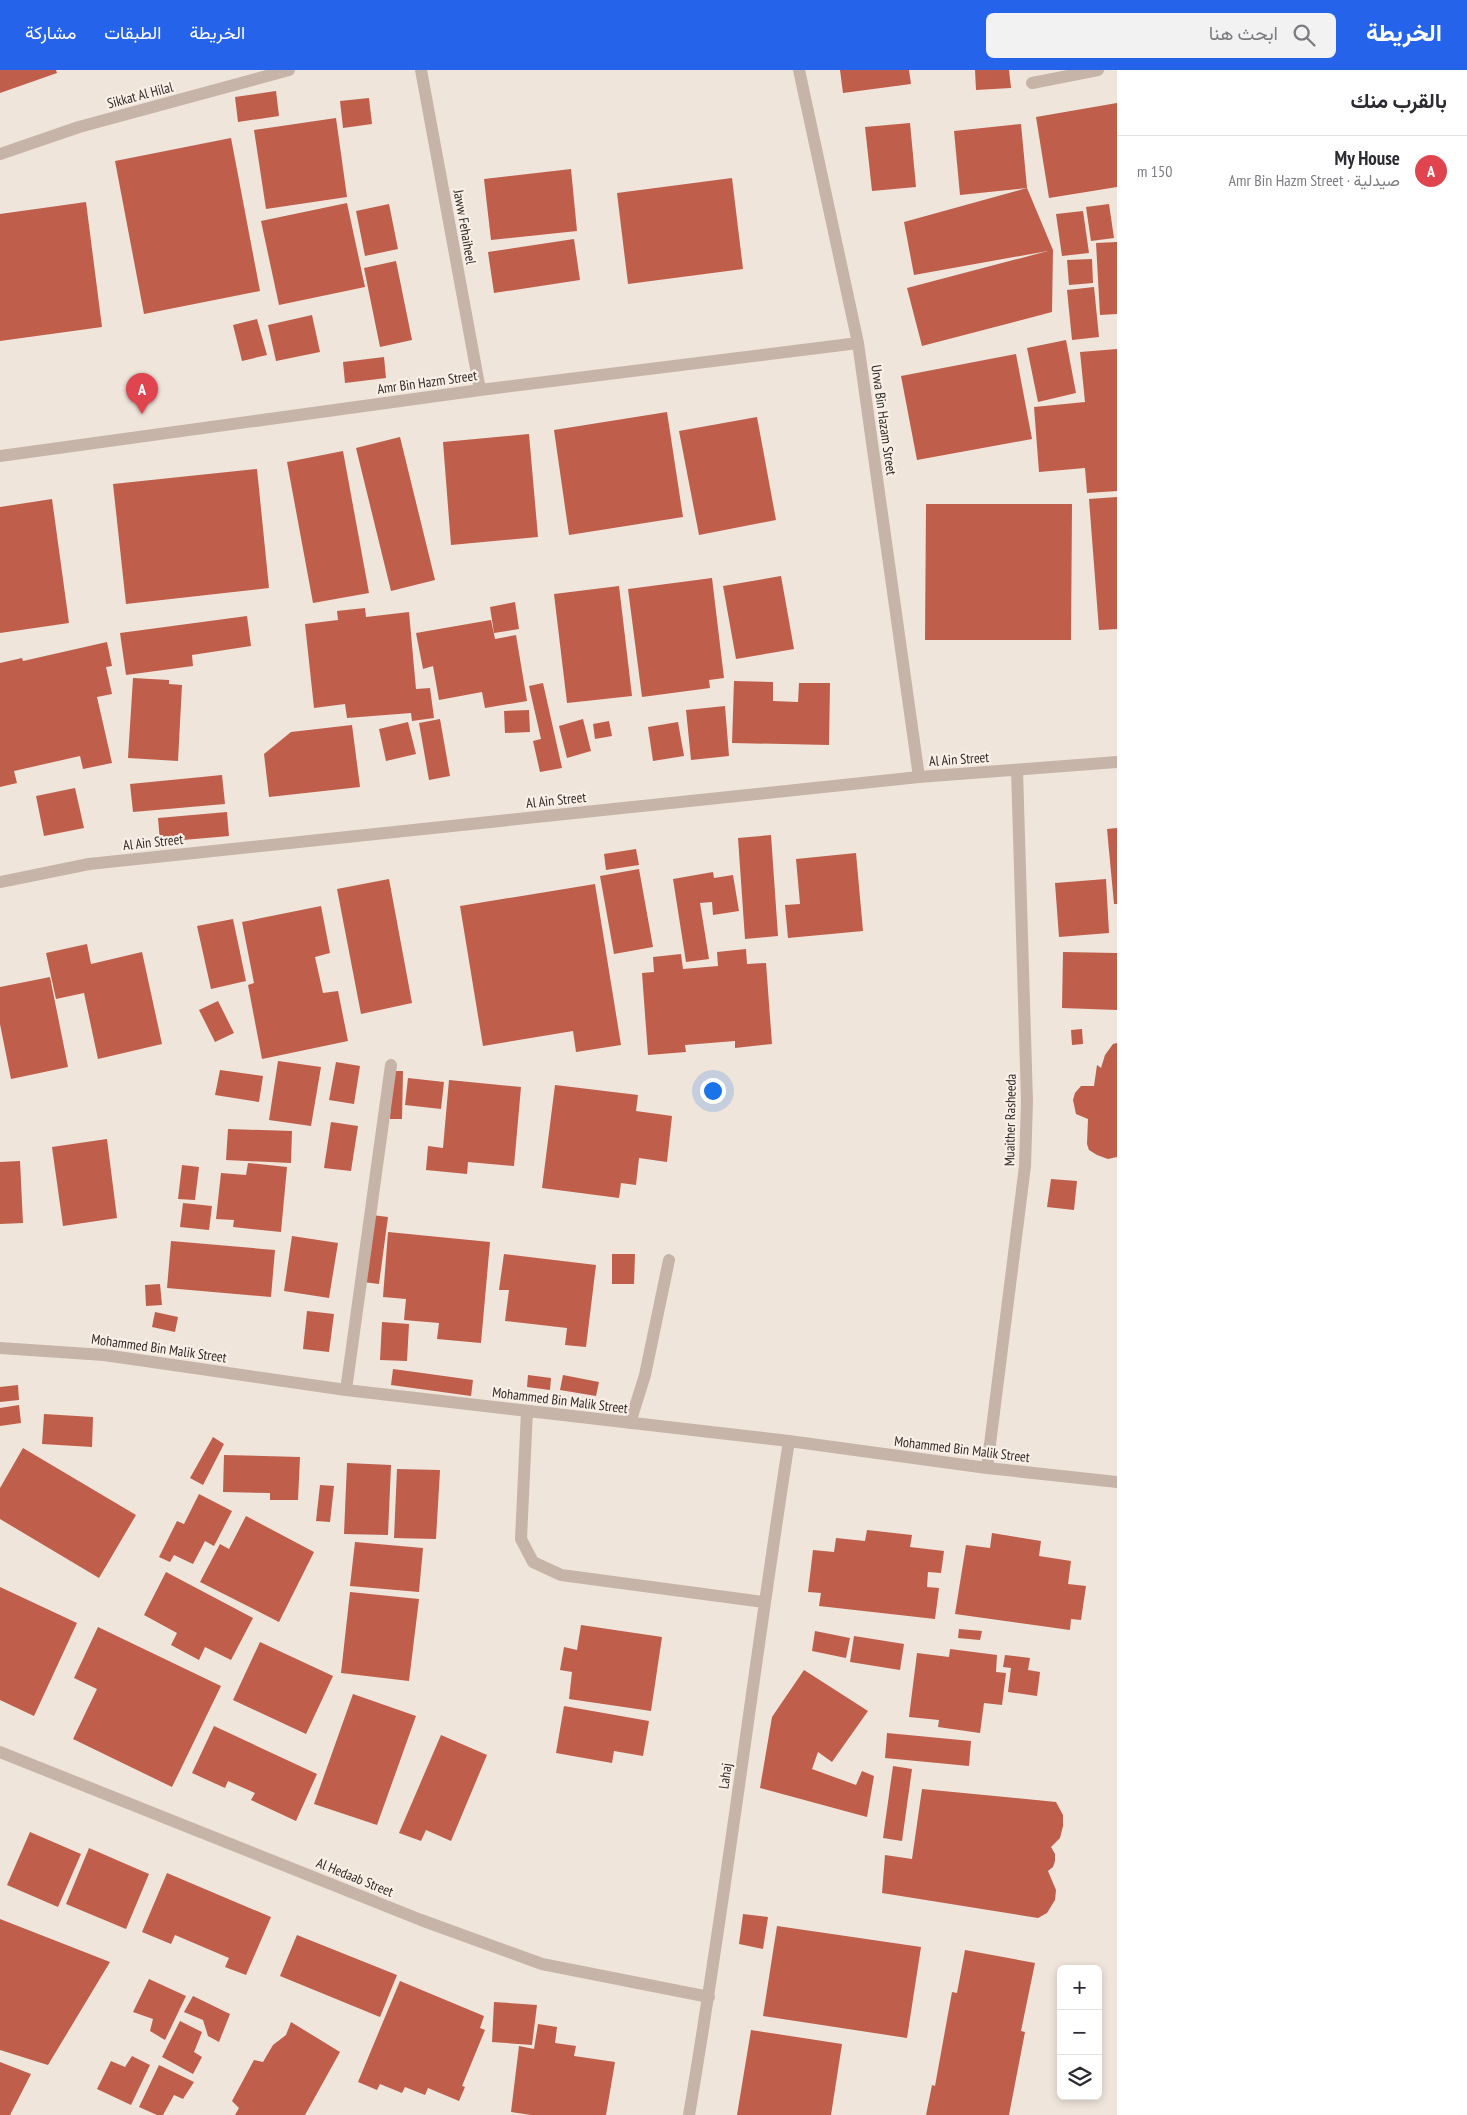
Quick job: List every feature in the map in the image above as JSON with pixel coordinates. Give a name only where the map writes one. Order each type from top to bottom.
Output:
[{"type":"street","name":"Sikkat Al Hilal","points":[[0,154],[80,127],[289,70]]},
{"type":"street","name":"Jaww Fehaiheel","points":[[422,70],[480,390]]},
{"type":"street","name":"Urwa Bin Hazam Street","points":[[799,70],[858,343],[919,777]]},
{"type":"street","points":[[1032,83],[1098,70]]},
{"type":"street","name":"Amr Bin Hazm Street","points":[[0,456],[480,390],[858,343]]},
{"type":"street","name":"Al Ain Street","points":[[0,882],[89,864],[919,777],[1117,762]]},
{"type":"street","name":"Muaither Rasheeda","points":[[987,1468],[1025,1166],[1027,1101],[1016,770]]},
{"type":"street","points":[[346,1390],[391,1065]]},
{"type":"street","points":[[630,1423],[646,1375],[669,1260]]},
{"type":"street","name":"Mohammed Bin Malik Street","points":[[0,1348],[104,1355],[346,1390],[789,1441],[987,1468],[1117,1482]]},
{"type":"street","points":[[527,1411],[521,1539],[533,1562],[561,1575],[764,1602]]},
{"type":"street","name":"Lahaj","points":[[689,2115],[709,1997],[764,1602],[789,1441]]},
{"type":"street","name":"Al Hedaab Street","points":[[0,1752],[421,1920],[542,1964],[709,1997]]},
{"type":"building","points":[[0,70],[56,70],[57,73],[0,93]]},
{"type":"building","points":[[840,70],[909,70],[911,84],[843,93]]},
{"type":"building","points":[[975,70],[1009,70],[1011,88],[976,90]]},
{"type":"building","points":[[276,91],[279,116],[238,122],[235,97]]},
{"type":"building","points":[[369,98],[372,124],[343,128],[340,101]]},
{"type":"building","points":[[1117,103],[1117,187],[1049,198],[1036,117]]},
{"type":"building","points":[[336,118],[347,197],[266,209],[254,130]]},
{"type":"building","points":[[910,123],[916,187],[872,191],[865,127]]},
{"type":"building","points":[[1021,124],[1027,188],[960,195],[954,131]]},
{"type":"building","points":[[231,138],[260,291],[144,314],[115,161]]},
{"type":"building","points":[[571,169],[577,231],[491,240],[484,179]]},
{"type":"building","points":[[732,178],[743,269],[628,284],[617,193]]},
{"type":"building","points":[[1027,188],[1053,250],[1052,312],[922,346],[907,288],[1048,251],[914,275],[904,222]]},
{"type":"building","points":[[86,202],[102,327],[0,341],[0,214]]},
{"type":"building","points":[[347,203],[365,287],[279,305],[261,221]]},
{"type":"building","points":[[389,204],[398,249],[365,256],[356,211]]},
{"type":"building","points":[[1109,204],[1114,238],[1091,241],[1086,207]]},
{"type":"building","points":[[1083,211],[1089,253],[1062,256],[1056,214]]},
{"type":"building","points":[[574,239],[580,280],[494,293],[488,252]]},
{"type":"building","points":[[1117,242],[1117,314],[1100,315],[1096,243]]},
{"type":"building","points":[[1092,259],[1093,283],[1069,285],[1067,260]]},
{"type":"building","points":[[396,261],[412,340],[380,347],[364,268]]},
{"type":"building","points":[[1094,287],[1099,337],[1072,340],[1067,290]]},
{"type":"building","points":[[312,315],[320,352],[276,361],[268,325]]},
{"type":"building","points":[[257,319],[267,355],[242,361],[233,325]]},
{"type":"building","points":[[1066,340],[1076,393],[1038,402],[1027,348]]},
{"type":"building","points":[[1117,349],[1117,491],[1087,493],[1085,468],[1039,472],[1034,407],[1085,402],[1080,352]]},
{"type":"building","points":[[1016,354],[1032,439],[917,460],[901,376]]},
{"type":"building","points":[[384,357],[386,378],[345,383],[343,362]]},
{"type":"building","points":[[667,412],[683,517],[569,535],[554,430]]},
{"type":"building","points":[[757,417],[776,520],[699,535],[679,431]]},
{"type":"building","points":[[529,434],[538,537],[451,545],[443,442]]},
{"type":"building","points":[[400,437],[435,580],[391,591],[356,448]]},
{"type":"building","points":[[343,451],[369,593],[313,603],[287,462]]},
{"type":"building","points":[[257,469],[269,588],[126,604],[113,484]]},
{"type":"building","points":[[1117,497],[1117,629],[1099,630],[1089,499]]},
{"type":"building","points":[[52,499],[69,623],[0,633],[0,507]]},
{"type":"building","points":[[926,504],[1072,504],[1071,640],[925,640]]},
{"type":"building","points":[[781,576],[794,649],[736,659],[723,586]]},
{"type":"building","points":[[712,578],[724,678],[709,680],[710,688],[642,697],[628,589]]},
{"type":"building","points":[[619,586],[632,696],[567,703],[554,594]]},
{"type":"building","points":[[515,602],[519,629],[494,633],[490,607]]},
{"type":"building","points":[[365,608],[366,617],[409,612],[416,689],[430,688],[434,718],[412,721],[411,713],[347,718],[345,704],[314,708],[305,624],[338,620],[337,611]]},
{"type":"building","points":[[247,616],[251,646],[192,655],[193,666],[126,675],[120,633]]},
{"type":"building","points":[[491,620],[495,639],[516,635],[527,701],[485,708],[482,692],[439,700],[433,666],[423,669],[416,633]]},
{"type":"building","points":[[107,642],[112,666],[106,667],[112,694],[97,697],[112,763],[83,769],[80,756],[14,771],[17,783],[0,787],[0,663],[22,658],[23,661]]},
{"type":"building","points":[[133,678],[169,680],[169,684],[182,685],[178,761],[128,758]]},
{"type":"building","points":[[734,681],[773,682],[773,701],[798,702],[799,683],[830,683],[829,745],[732,743]]},
{"type":"building","points":[[543,683],[562,768],[540,772],[533,741],[541,739],[529,686]]},
{"type":"building","points":[[725,706],[729,756],[691,760],[686,710]]},
{"type":"building","points":[[529,710],[530,732],[505,733],[504,711]]},
{"type":"building","points":[[440,719],[450,776],[429,780],[419,723]]},
{"type":"building","points":[[583,719],[591,751],[567,758],[559,726]]},
{"type":"building","points":[[609,721],[612,736],[595,739],[593,724]]},
{"type":"building","points":[[408,722],[416,754],[386,761],[379,729]]},
{"type":"building","points":[[678,722],[684,756],[653,761],[648,727]]},
{"type":"building","points":[[352,725],[360,787],[269,797],[264,754],[291,732]]},
{"type":"building","points":[[222,775],[225,804],[133,812],[130,784]]},
{"type":"building","points":[[75,788],[84,828],[44,836],[36,796]]},
{"type":"building","points":[[227,812],[229,836],[160,842],[158,818]]},
{"type":"building","points":[[1117,828],[1117,904],[1114,904],[1107,829]]},
{"type":"building","points":[[771,835],[778,936],[745,939],[738,838]]},
{"type":"building","points":[[636,849],[639,865],[606,870],[604,854]]},
{"type":"building","points":[[856,853],[863,931],[788,938],[785,905],[800,904],[796,859]]},
{"type":"building","points":[[639,869],[653,947],[614,954],[600,876]]},
{"type":"building","points":[[713,872],[714,878],[733,875],[739,911],[713,915],[712,902],[700,903],[709,959],[686,962],[673,879]]},
{"type":"building","points":[[389,879],[412,1003],[361,1014],[337,889]]},
{"type":"building","points":[[1106,879],[1109,933],[1059,937],[1055,883]]},
{"type":"building","points":[[595,884],[621,1045],[576,1052],[573,1031],[483,1046],[460,906]]},
{"type":"building","points":[[321,906],[330,953],[315,957],[323,993],[338,991],[348,1041],[262,1059],[248,985],[254,983],[242,922]]},
{"type":"building","points":[[233,919],[246,981],[211,989],[197,926]]},
{"type":"building","points":[[87,944],[91,964],[142,952],[162,1044],[98,1059],[84,993],[56,999],[46,953]]},
{"type":"building","points":[[746,949],[747,964],[766,963],[772,1044],[735,1048],[735,1041],[685,1045],[686,1052],[648,1055],[642,973],[654,972],[653,957],[681,954],[683,969],[718,966],[717,952]]},
{"type":"building","points":[[1063,952],[1117,953],[1117,1010],[1062,1008]]},
{"type":"building","points":[[50,977],[68,1067],[11,1079],[0,1024],[0,987]]},
{"type":"building","points":[[218,1001],[234,1033],[215,1042],[199,1010]]},
{"type":"building","points":[[1082,1029],[1083,1044],[1072,1045],[1071,1030]]},
{"type":"building","points":[[1117,1043],[1117,1157],[1108,1159],[1089,1150],[1087,1144],[1088,1119],[1076,1114],[1073,1100],[1075,1093],[1081,1086],[1094,1086],[1097,1065],[1101,1068],[1105,1055],[1113,1044]]},
{"type":"building","points":[[278,1061],[321,1067],[311,1126],[269,1120]]},
{"type":"building","points":[[336,1062],[360,1066],[354,1104],[329,1100]]},
{"type":"building","points":[[220,1070],[263,1076],[259,1102],[215,1095]]},
{"type":"building","points":[[392,1071],[403,1071],[402,1119],[390,1119]]},
{"type":"building","points":[[408,1078],[444,1082],[441,1109],[405,1105]]},
{"type":"building","points":[[449,1080],[521,1087],[514,1166],[468,1162],[467,1174],[426,1170],[428,1146],[443,1148]]},
{"type":"building","points":[[555,1085],[638,1095],[636,1111],[672,1116],[667,1162],[639,1158],[636,1185],[621,1183],[619,1198],[542,1188]]},
{"type":"building","points":[[331,1122],[358,1126],[351,1171],[324,1168]]},
{"type":"building","points":[[228,1129],[292,1131],[291,1163],[226,1160]]},
{"type":"building","points":[[107,1139],[117,1218],[63,1226],[52,1147]]},
{"type":"building","points":[[20,1161],[23,1223],[0,1224],[0,1162]]},
{"type":"building","points":[[248,1163],[287,1167],[281,1232],[233,1227],[234,1220],[216,1219],[221,1173],[246,1175]]},
{"type":"building","points":[[182,1165],[199,1167],[195,1200],[178,1199]]},
{"type":"building","points":[[1051,1179],[1077,1181],[1074,1210],[1047,1207]]},
{"type":"building","points":[[183,1203],[212,1206],[209,1230],[180,1227]]},
{"type":"building","points":[[372,1215],[388,1217],[379,1284],[363,1282]]},
{"type":"building","points":[[388,1232],[490,1242],[481,1343],[437,1339],[439,1323],[404,1320],[406,1299],[383,1297]]},
{"type":"building","points":[[292,1236],[338,1243],[329,1298],[284,1291]]},
{"type":"building","points":[[171,1241],[275,1250],[271,1297],[167,1288]]},
{"type":"building","points":[[504,1254],[596,1265],[586,1347],[565,1345],[567,1328],[505,1321],[509,1290],[499,1290]]},
{"type":"building","points":[[612,1254],[635,1254],[634,1284],[612,1284]]},
{"type":"building","points":[[160,1284],[162,1305],[146,1306],[145,1285]]},
{"type":"building","points":[[307,1311],[334,1314],[329,1352],[303,1349]]},
{"type":"building","points":[[155,1312],[178,1317],[175,1332],[152,1327]]},
{"type":"building","points":[[382,1322],[409,1324],[407,1361],[380,1360]]},
{"type":"building","points":[[393,1369],[473,1380],[471,1396],[391,1385]]},
{"type":"building","points":[[528,1375],[551,1378],[550,1390],[527,1387]]},
{"type":"building","points":[[563,1375],[599,1382],[596,1396],[560,1390]]},
{"type":"building","points":[[18,1385],[19,1400],[0,1402],[0,1387]]},
{"type":"building","points":[[19,1405],[21,1423],[0,1426],[0,1408]]},
{"type":"building","points":[[44,1414],[93,1417],[92,1447],[42,1444]]},
{"type":"building","points":[[213,1437],[224,1444],[203,1485],[190,1478]]},
{"type":"building","points":[[23,1448],[136,1515],[99,1578],[0,1519],[0,1488]]},
{"type":"building","points":[[224,1455],[300,1457],[298,1500],[270,1500],[270,1493],[223,1492]]},
{"type":"building","points":[[347,1463],[391,1465],[388,1535],[344,1534]]},
{"type":"building","points":[[397,1469],[440,1470],[436,1539],[394,1538]]},
{"type":"building","points":[[320,1485],[334,1486],[330,1522],[316,1521]]},
{"type":"building","points":[[199,1494],[232,1511],[214,1546],[205,1541],[193,1564],[174,1555],[170,1562],[159,1557],[177,1521],[184,1524]]},
{"type":"building","points":[[246,1516],[314,1552],[279,1622],[200,1582],[220,1544],[229,1549]]},
{"type":"building","points":[[867,1530],[912,1535],[910,1547],[944,1551],[941,1573],[928,1572],[927,1587],[939,1588],[935,1619],[819,1606],[821,1593],[808,1592],[813,1550],[834,1552],[836,1538],[865,1541]]},
{"type":"building","points":[[992,1533],[1041,1541],[1039,1556],[1071,1561],[1068,1584],[1086,1586],[1081,1620],[1071,1619],[1070,1630],[955,1614],[966,1545],[990,1548]]},
{"type":"building","points":[[355,1542],[423,1548],[419,1592],[350,1586]]},
{"type":"building","points":[[166,1572],[253,1618],[231,1660],[205,1647],[199,1660],[171,1645],[177,1633],[144,1615]]},
{"type":"building","points":[[0,1587],[77,1623],[34,1716],[0,1700]]},
{"type":"building","points":[[350,1592],[419,1599],[409,1681],[341,1673]]},
{"type":"building","points":[[581,1625],[662,1637],[651,1711],[569,1699],[572,1672],[560,1670],[564,1647],[577,1650]]},
{"type":"building","points":[[98,1627],[221,1686],[172,1787],[73,1739],[97,1689],[74,1678]]},
{"type":"building","points":[[959,1629],[982,1631],[980,1640],[958,1638]]},
{"type":"building","points":[[815,1631],[850,1638],[846,1658],[812,1651]]},
{"type":"building","points":[[854,1636],[904,1644],[900,1670],[850,1662]]},
{"type":"building","points":[[260,1642],[333,1676],[306,1734],[233,1700]]},
{"type":"building","points":[[950,1649],[997,1655],[996,1672],[1006,1673],[1002,1705],[984,1703],[980,1733],[938,1727],[939,1720],[909,1717],[917,1653],[949,1657]]},
{"type":"building","points":[[1005,1655],[1030,1658],[1028,1670],[1040,1672],[1037,1696],[1008,1692],[1011,1668],[1003,1667]]},
{"type":"building","points":[[804,1670],[868,1711],[832,1762],[818,1752],[812,1769],[856,1785],[862,1771],[874,1776],[867,1817],[760,1788],[772,1717]]},
{"type":"building","points":[[353,1694],[416,1716],[377,1825],[314,1804]]},
{"type":"building","points":[[564,1706],[649,1721],[643,1756],[614,1751],[612,1763],[556,1753]]},
{"type":"building","points":[[214,1726],[317,1774],[296,1821],[251,1800],[255,1793],[228,1781],[225,1788],[192,1773]]},
{"type":"building","points":[[887,1733],[971,1741],[969,1766],[885,1758]]},
{"type":"building","points":[[441,1735],[487,1755],[451,1841],[426,1830],[421,1841],[399,1833]]},
{"type":"building","points":[[893,1766],[912,1769],[902,1841],[883,1838]]},
{"type":"building","points":[[922,1789],[1056,1802],[1063,1815],[1063,1826],[1060,1838],[1051,1847],[1055,1854],[1055,1861],[1053,1867],[1048,1871],[1056,1890],[1055,1900],[1047,1913],[1038,1918],[882,1893],[885,1855],[912,1859]]},
{"type":"building","points":[[30,1832],[81,1854],[58,1907],[7,1885]]},
{"type":"building","points":[[89,1848],[149,1874],[126,1929],[66,1904]]},
{"type":"building","points":[[167,1873],[271,1917],[246,1975],[225,1967],[229,1958],[175,1935],[171,1944],[142,1932]]},
{"type":"building","points":[[743,1914],[768,1917],[763,1949],[739,1944]]},
{"type":"building","points":[[0,1919],[110,1962],[48,2065],[0,2050]]},
{"type":"building","points":[[777,1926],[921,1947],[907,2038],[763,2016]]},
{"type":"building","points":[[297,1935],[397,1975],[380,2017],[280,1976]]},
{"type":"building","points":[[965,1950],[1035,1963],[1021,2031],[1025,2032],[1009,2115],[926,2115],[932,2085],[935,2086],[952,1992],[957,1993]]},
{"type":"building","points":[[149,1979],[186,1996],[165,2040],[150,2031],[153,2019],[133,2012]]},
{"type":"building","points":[[400,1981],[484,2016],[480,2028],[485,2030],[462,2086],[465,2087],[459,2101],[428,2088],[425,2095],[405,2087],[402,2093],[380,2084],[377,2090],[358,2082]]},
{"type":"building","points":[[193,1996],[230,2014],[219,2042],[208,2036],[203,2020],[184,2012]]},
{"type":"building","points":[[494,2002],[537,2005],[532,2045],[492,2042]]},
{"type":"building","points":[[180,2021],[202,2032],[194,2052],[202,2057],[193,2074],[162,2057]]},
{"type":"building","points":[[291,2022],[340,2052],[305,2115],[235,2115],[239,2108],[232,2101],[254,2060],[263,2062],[273,2045],[286,2035]]},
{"type":"building","points":[[538,2024],[557,2027],[555,2043],[576,2046],[574,2056],[615,2062],[606,2115],[531,2115],[511,2112],[519,2046],[534,2049]]},
{"type":"building","points":[[751,2030],[842,2044],[831,2115],[737,2115]]},
{"type":"building","points":[[132,2056],[150,2065],[131,2105],[97,2089],[111,2061],[125,2067]]},
{"type":"building","points":[[0,2062],[31,2074],[10,2115],[0,2115]]},
{"type":"building","points":[[159,2065],[194,2082],[183,2099],[174,2095],[163,2115],[157,2115],[139,2107]]},
{"type":"place","name":"My House","points":[[142,414]]}]
